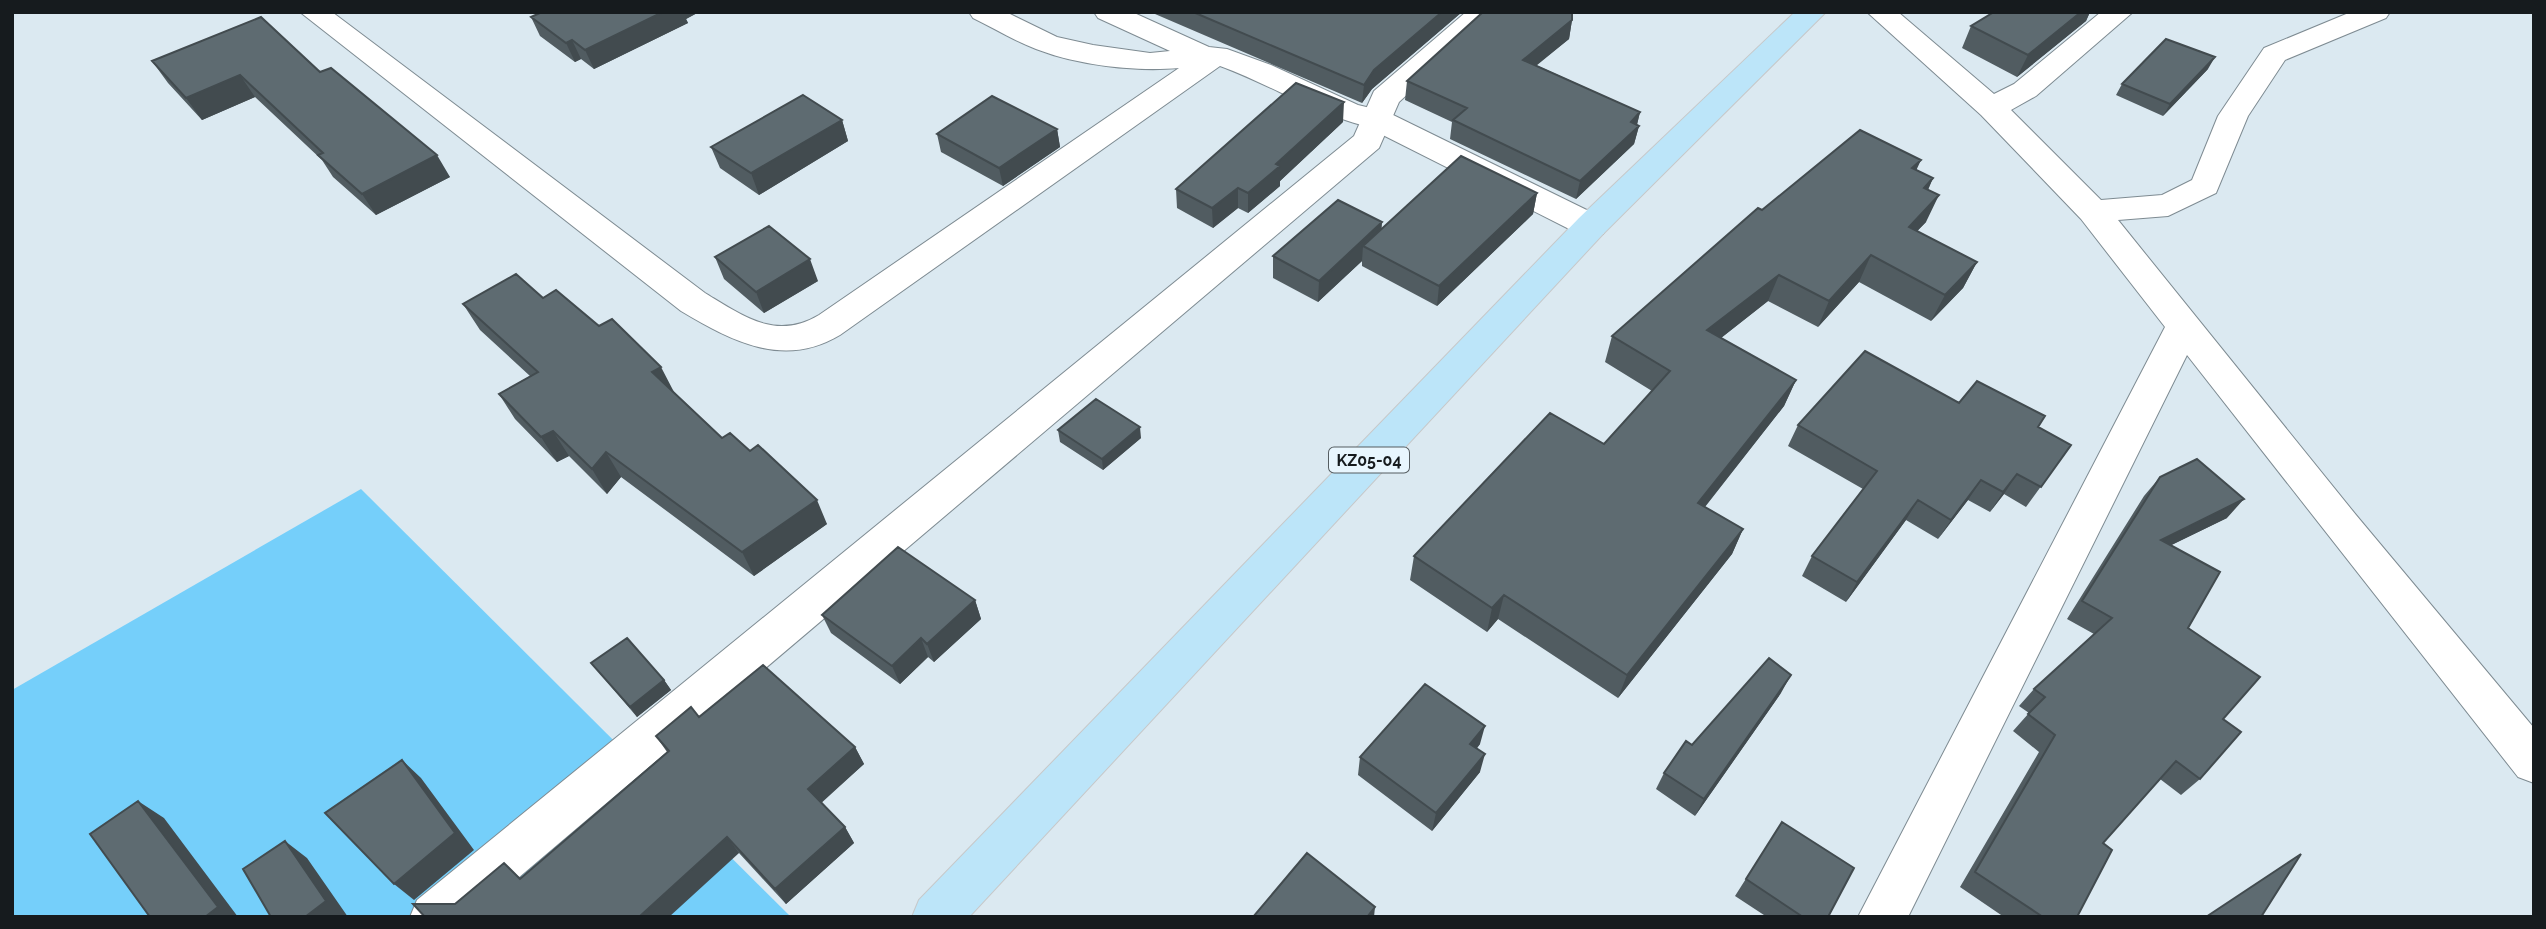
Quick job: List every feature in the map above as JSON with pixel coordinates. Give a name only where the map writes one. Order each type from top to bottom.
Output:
[{"type":"main road","name":"KZ05-04","points":[[936,917],[1591,226],[1812,12]]},
{"type":"street","points":[[314,12],[693,302],[751,335],[785,340],[817,332],[852,310],[1212,56]]},
{"type":"street","points":[[983,12],[1047,44],[1093,54],[1150,62],[1212,56]]},
{"type":"street","points":[[433,917],[1368,141],[1385,98],[1483,12]]},
{"type":"street","points":[[1881,12],[1992,108],[2094,211],[2342,526],[2534,762]]},
{"type":"street","points":[[1992,108],[2025,90],[2119,12]]},
{"type":"street","points":[[2094,211],[2168,205],[2205,186],[2232,116],[2274,54],[2320,12]]},
{"type":"street","points":[[2274,54],[2376,12]]},
{"type":"street","points":[[1121,14],[1212,56],[1261,71],[1348,112],[1376,119],[1591,226]]},
{"type":"street","points":[[1882,917],[2184,325]]},
{"type":"shaded area","points":[[361,489],[791,917],[12,917],[12,690]]},
{"type":"building","points":[[542,12],[663,12],[585,50],[572,40],[566,43],[531,17]]},
{"type":"building","points":[[1193,12],[1442,12],[1374,70],[1364,85]]},
{"type":"building","points":[[1483,12],[1572,12],[1572,20],[1523,60],[1640,112],[1631,122],[1639,126],[1580,181],[1453,120],[1467,108],[1407,81]]},
{"type":"building","points":[[1994,12],[2081,12],[2028,55],[1971,26]]},
{"type":"building","points":[[261,17],[320,72],[331,68],[437,155],[362,194],[318,155],[323,153],[240,75],[186,98],[152,61]]},
{"type":"building","points":[[2166,39],[2215,57],[2170,104],[2122,84]]},
{"type":"building","points":[[1296,83],[1344,102],[1276,164],[1280,166],[1248,193],[1238,188],[1212,208],[1176,189]]},
{"type":"building","points":[[803,95],[842,120],[751,173],[711,147]]},
{"type":"building","points":[[992,96],[1057,129],[999,168],[937,134]]},
{"type":"building","points":[[1860,130],[1921,160],[1912,168],[1933,178],[1924,188],[1939,195],[1909,227],[1977,262],[1945,295],[1871,255],[1829,301],[1779,275],[1707,330],[1796,380],[1698,503],[1743,529],[1627,675],[1504,595],[1492,608],[1414,556],[1550,413],[1604,444],[1670,371],[1612,336],[1758,208],[1762,210]]},
{"type":"building","points":[[1461,156],[1537,193],[1439,286],[1363,246]]},
{"type":"building","points":[[1338,200],[1382,222],[1319,281],[1273,256]]},
{"type":"building","points":[[769,226],[810,259],[756,292],[715,257]]},
{"type":"building","points":[[516,274],[543,298],[556,290],[599,326],[612,319],[661,367],[652,372],[722,438],[730,433],[750,451],[758,445],[817,500],[742,552],[606,452],[592,469],[553,431],[541,437],[499,394],[538,372],[463,304]]},
{"type":"building","points":[[1865,351],[1959,403],[1977,381],[2045,416],[2038,427],[2071,445],[2041,487],[2017,474],[2003,492],[1981,480],[1951,520],[1918,500],[1857,582],[1812,556],[1877,471],[1798,425]]},
{"type":"building","points":[[1096,399],[1140,427],[1102,459],[1058,430]]},
{"type":"building","points":[[2197,459],[2244,499],[2161,540],[2220,572],[2188,628],[2260,677],[2223,719],[2241,732],[2200,779],[2176,761],[2103,843],[2112,850],[2077,917],[2043,917],[1975,872],[2055,735],[2028,714],[2045,697],[2034,689],[2112,618],[2082,601],[2160,477]]},
{"type":"building","points":[[898,547],[975,600],[927,644],[921,638],[892,666],[822,615]]},
{"type":"building","points":[[627,638],[664,680],[630,707],[591,663]]},
{"type":"building","points":[[1769,658],[1791,675],[1704,799],[1664,773],[1686,741],[1692,745]]},
{"type":"building","points":[[763,665],[855,747],[808,789],[845,827],[775,889],[727,837],[639,917],[425,917],[413,904],[455,904],[504,863],[520,879],[669,751],[656,736],[691,707],[699,717]]},
{"type":"building","points":[[1425,684],[1485,726],[1470,744],[1485,754],[1436,813],[1360,757]]},
{"type":"building","points":[[402,760],[455,833],[394,884],[325,813]]},
{"type":"building","points":[[138,801],[218,907],[205,917],[150,917],[90,834]]},
{"type":"building","points":[[1782,822],[1854,868],[1828,917],[1803,917],[1746,879]]},
{"type":"building","points":[[285,841],[326,901],[305,917],[271,917],[243,869]]},
{"type":"building","points":[[1307,853],[1375,907],[1367,917],[1253,917]]},
{"type":"building","points":[[2301,854],[2261,917],[2206,917]]}]
